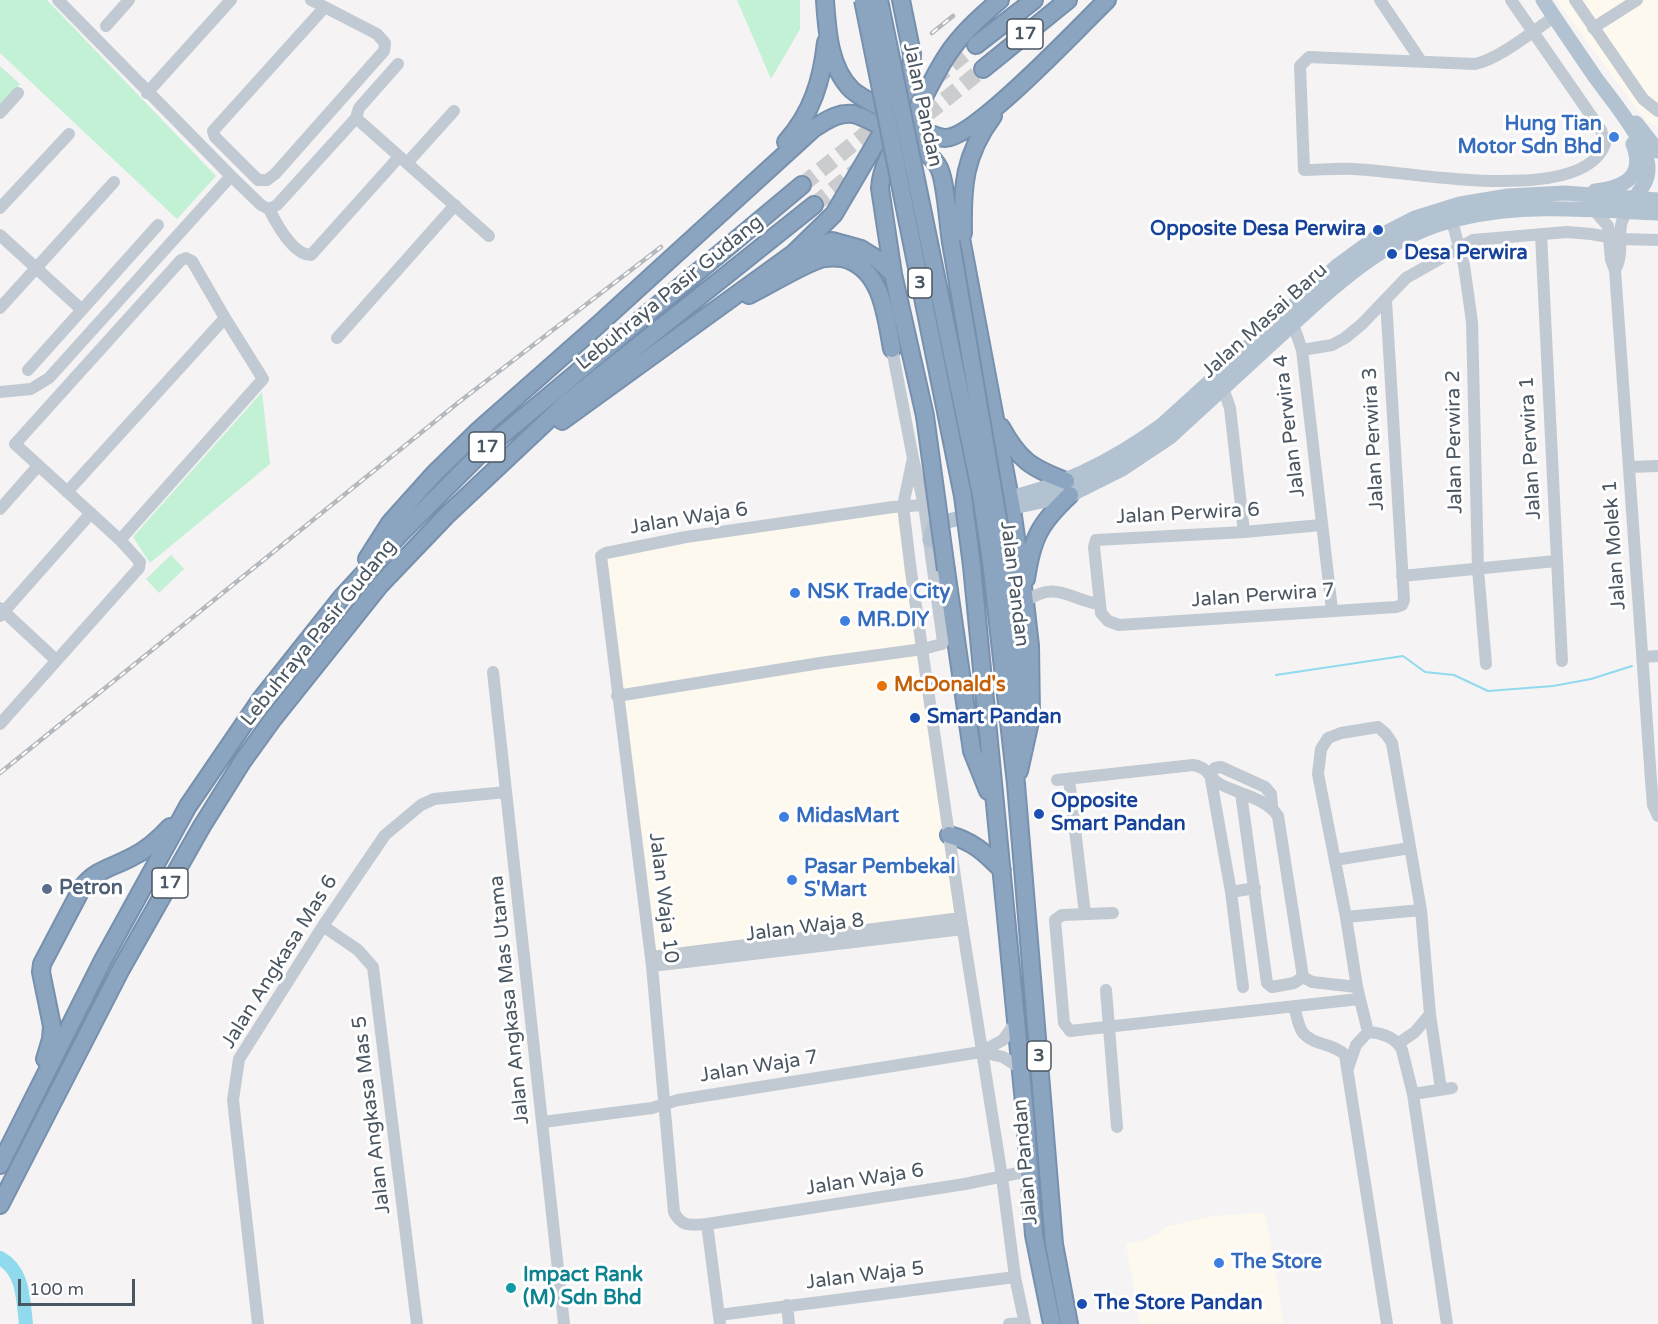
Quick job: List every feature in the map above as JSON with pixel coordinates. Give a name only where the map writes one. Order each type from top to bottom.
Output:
[{"type":"highway","points":[[825,0],[828,33],[835,62],[842,78],[862,97],[944,139],[956,136],[1005,101],[1107,0]]},
{"type":"highway","name":"Jalan Pandan","points":[[863,0],[963,496],[1002,870],[1034,1235],[1052,1324]]},
{"type":"highway","name":"Jalan Pandan","points":[[879,0],[981,495],[998,560],[1054,1244],[1069,1324]]},
{"type":"highway","points":[[498,467],[794,253],[834,214],[910,85],[912,54],[901,0]]},
{"type":"highway","points":[[996,811],[972,751],[924,416],[893,274],[880,188],[884,164],[945,58],[957,41],[1000,0]]},
{"type":"highway","name":"17","points":[[976,45],[1034,0]]},
{"type":"highway","name":"17","points":[[983,69],[1068,0]]},
{"type":"highway","points":[[675,253],[797,130],[810,107],[820,81],[828,33]]},
{"type":"highway","points":[[998,560],[957,245],[966,168],[973,147],[1005,101]]},
{"type":"highway","points":[[342,597],[390,523],[434,474],[479,430],[814,128],[840,114],[854,114],[923,150],[932,158],[940,172],[993,413],[1025,599],[1030,646],[1031,717],[1016,784]]},
{"type":"highway","name":"Lebuhraya Pasir Gudang","points":[[0,1166],[109,951],[189,806],[261,699],[342,597],[400,534],[482,452],[802,184]]},
{"type":"highway","name":"Lebuhraya Pasir Gudang","points":[[0,1205],[121,969],[202,826],[242,762],[273,719],[380,585],[446,516],[565,404],[814,205]]},
{"type":"highway","points":[[794,253],[832,241],[861,249],[877,259],[893,274]]},
{"type":"highway","points":[[725,302],[747,296],[816,260],[837,257],[848,260],[857,263],[865,270],[878,290],[892,349]]},
{"type":"highway","points":[[993,413],[1013,449],[1029,464],[1068,488],[1035,540],[1025,599]]},
{"type":"highway","points":[[16,1132],[51,1039],[52,1026],[41,972],[46,955],[89,878],[143,851],[189,806]]},
{"type":"highway","points":[[949,835],[964,838],[980,848],[1002,870]]},
{"type":"main road","points":[[1543,0],[1597,80],[1622,112],[1641,146],[1649,168],[1646,184],[1631,206]]},
{"type":"main road","points":[[1565,193],[1610,189],[1623,184],[1632,176],[1636,168],[1634,146],[1602,97],[1597,80]]},
{"type":"main road","points":[[1622,112],[1637,124],[1658,151]]},
{"type":"main road","name":"Jalan Masai Baru","points":[[1068,488],[1162,425],[1337,266],[1374,239],[1415,218],[1460,204],[1508,196],[1565,193],[1658,213]]},
{"type":"main road","name":"Jalan Masai Baru","points":[[930,540],[934,527],[938,524],[1068,488],[1122,469],[1146,454],[1170,437],[1342,280],[1382,250],[1421,231],[1452,220],[1515,209],[1562,207],[1594,210],[1658,200]]},
{"type":"main road","name":"Jalan Masai Baru","points":[[923,499],[939,512],[1010,504]]},
{"type":"street","points":[[58,0],[231,177],[261,205],[269,209],[283,235],[306,255],[313,253],[454,111]]},
{"type":"street","points":[[106,26],[129,0]]},
{"type":"street","points":[[147,93],[231,0]]},
{"type":"street","points":[[311,0],[377,34],[384,43],[384,51],[275,174],[267,180],[258,180],[213,135],[213,131],[324,8]]},
{"type":"street","points":[[1380,0],[1421,61]]},
{"type":"street","points":[[1511,0],[1532,32],[1604,138],[1605,144],[1598,157],[1565,176],[1513,182],[1353,169],[1304,170],[1299,82],[1300,66],[1309,57],[1474,64],[1485,62],[1532,32],[1554,17]]},
{"type":"street","points":[[1575,0],[1643,99],[1658,111]]},
{"type":"street","points":[[1593,28],[1637,0]]},
{"type":"street","points":[[269,209],[277,205],[356,118],[358,108],[398,64]]},
{"type":"street","points":[[0,112],[18,93]]},
{"type":"street","points":[[356,118],[489,236]]},
{"type":"street","points":[[0,208],[69,134]]},
{"type":"street","points":[[0,392],[31,389],[49,378],[231,177]]},
{"type":"street","points":[[0,308],[114,182]]},
{"type":"street","points":[[337,338],[455,205]]},
{"type":"street","name":"Jalan Molek 1","points":[[1631,206],[1620,224],[1611,260],[1616,270],[1653,805],[1658,816]]},
{"type":"street","name":"Jalan Molek 1","points":[[1594,210],[1608,226],[1615,239]]},
{"type":"street","name":"Jalan Perwira 2","points":[[1452,220],[1460,247],[1472,322],[1478,569],[1486,664]]},
{"type":"street","points":[[28,370],[158,225]]},
{"type":"street","points":[[1302,350],[1332,345],[1345,338],[1362,324],[1406,278],[1480,238],[1578,232],[1615,239],[1658,240]]},
{"type":"street","name":"Jalan Perwira 1","points":[[1541,234],[1562,661]]},
{"type":"street","points":[[0,235],[82,310]]},
{"type":"street","points":[[0,724],[139,568],[140,562],[137,556],[15,444],[181,260],[186,258],[192,261],[263,381],[120,540]]},
{"type":"street","name":"Jalan Perwira 3","points":[[1386,300],[1402,576]]},
{"type":"street","points":[[67,492],[225,318]]},
{"type":"street","name":"Jalan Perwira 4","points":[[1293,324],[1302,350],[1321,525]]},
{"type":"street","points":[[617,696],[940,646],[943,642],[930,540],[892,349]]},
{"type":"street","points":[[1223,388],[1230,408],[1244,532]]},
{"type":"street","points":[[913,458],[903,506],[981,1052],[1002,1177],[1015,1276],[1025,1323],[1009,1324]]},
{"type":"street","points":[[0,508],[38,466]]},
{"type":"street","points":[[1630,467],[1658,466]]},
{"type":"street","points":[[907,490],[913,487],[923,499]]},
{"type":"street","name":"Jalan Waja 6","points":[[617,696],[601,556],[606,553],[686,537],[903,506],[923,499]]},
{"type":"street","points":[[56,660],[1,612],[91,513]]},
{"type":"street","points":[[1321,525],[1332,610]]},
{"type":"street","name":"Jalan Perwira 6","points":[[1100,608],[1094,547],[1096,540],[1244,532],[1321,525]]},
{"type":"street","points":[[1402,576],[1556,561]]},
{"type":"street","name":"Jalan Perwira 7","points":[[1025,599],[1050,591],[1064,592],[1100,608],[1108,621],[1119,625],[1332,610],[1396,608],[1402,605],[1404,600],[1402,576]]},
{"type":"street","points":[[1643,657],[1658,656]]},
{"type":"street","name":"Jalan Angkasa Mas Utama","points":[[493,672],[564,1324]]},
{"type":"street","name":"Jalan Waja 10","points":[[617,696],[652,962],[674,1212],[678,1221],[687,1226],[707,1224]]},
{"type":"street","points":[[1368,1032],[1358,993],[1346,917],[1318,774],[1321,750],[1328,738],[1341,732],[1378,727],[1392,743],[1421,910],[1430,1014],[1446,1088],[1413,1094]]},
{"type":"street","points":[[1085,914],[1063,779],[1193,765],[1202,767],[1216,782],[1272,807]]},
{"type":"street","points":[[1243,987],[1231,891],[1210,774],[1215,768],[1221,768],[1265,788],[1271,794],[1272,807],[1278,816],[1303,977]]},
{"type":"street","name":"Jalan Angkasa Mas 6","points":[[258,1324],[233,1100],[239,1059],[323,926],[385,835],[421,805],[434,799],[506,792]]},
{"type":"street","points":[[1241,793],[1268,984],[1272,987],[1294,983],[1303,977]]},
{"type":"street","points":[[1335,860],[1410,848]]},
{"type":"street","points":[[1231,891],[1255,888]]},
{"type":"street","points":[[1346,917],[1421,910]]},
{"type":"street","points":[[1113,913],[1062,915],[1055,920],[1064,1023],[1070,1031],[1294,1007],[1358,993]]},
{"type":"street","name":"Jalan Waja 8","points":[[652,962],[962,924]]},
{"type":"street","name":"Jalan Angkasa Mas 5","points":[[323,926],[353,946],[373,967],[417,1324]]},
{"type":"street","points":[[1303,977],[1312,982],[1358,993]]},
{"type":"street","points":[[1106,990],[1117,1127]]},
{"type":"street","points":[[1294,1007],[1302,1032],[1315,1042],[1340,1049],[1345,1055],[1387,1324]]},
{"type":"street","points":[[1399,1043],[1415,1032],[1430,1014]]},
{"type":"street","name":"Jalan Waja 7","points":[[543,1122],[652,1108],[690,1098],[981,1052],[1003,1040],[1016,1022]]},
{"type":"street","points":[[1368,1032],[1382,1034],[1399,1043],[1402,1050],[1413,1094],[1447,1324]]},
{"type":"street","points":[[1348,1068],[1356,1046],[1368,1032]]},
{"type":"street","name":"Jalan Waja 7","points":[[981,1052],[1003,1057],[1020,1068]]},
{"type":"street","name":"Jalan Waja 6","points":[[707,1224],[1028,1171]]},
{"type":"street","points":[[707,1224],[720,1320]]},
{"type":"street","name":"Jalan Waja 5","points":[[720,1320],[787,1305],[1015,1276]]},
{"type":"street","points":[[787,1305],[789,1324]]},
{"type":"shaded area","points":[[1556,0],[1658,0],[1658,127],[1647,122]]},
{"type":"shaded area","points":[[902,508],[957,913],[649,957],[594,551]]},
{"type":"shaded area","name":"The Store","points":[[1264,1213],[1266,1216],[1284,1324],[1140,1324],[1126,1244],[1144,1240],[1160,1233],[1165,1227],[1213,1216]]},
{"type":"green space","points":[[0,0],[47,0],[216,176],[177,219],[0,53]]},
{"type":"green space","points":[[737,0],[800,0],[800,29],[771,79]]},
{"type":"green space","points":[[0,66],[20,84],[0,106]]},
{"type":"green space","points":[[262,392],[270,464],[150,563],[133,537]]},
{"type":"green space","points":[[171,555],[184,569],[159,593],[146,579]]},
{"type":"waterway","points":[[1276,675],[1403,656],[1425,672],[1454,675],[1488,691],[1553,686],[1591,679],[1632,666]]},
{"type":"waterway","points":[[0,1258],[14,1270],[18,1278],[23,1296],[26,1324]]},
{"type":"tunnel","points":[[802,185],[976,45]]},
{"type":"tunnel","points":[[814,205],[983,69]]},
{"type":"railway","points":[[932,33],[953,16]]},
{"type":"railway","points":[[0,773],[459,402],[661,247]]},
{"type":"place","name":"Hung Tian Motor Sdn Bhd","points":[[1614,137]]},
{"type":"place","name":"Opposite Desa Perwira","points":[[1378,230]]},
{"type":"place","name":"Desa Perwira","points":[[1392,254]]},
{"type":"place","name":"NSK Trade City","points":[[795,593]]},
{"type":"place","name":"MR.DIY","points":[[845,621]]},
{"type":"place","name":"McDonald's","points":[[882,686]]},
{"type":"place","name":"Smart Pandan","points":[[915,718]]},
{"type":"place","name":"Opposite Smart Pandan","points":[[1039,814]]},
{"type":"place","name":"MidasMart","points":[[784,817]]},
{"type":"place","name":"Pasar Pembekal S'Mart","points":[[792,880]]},
{"type":"place","name":"Petron","points":[[47,889]]},
{"type":"place","name":"The Store","points":[[1219,1263]]},
{"type":"place","name":"Impact Rank (M) Sdn Bhd","points":[[511,1288]]},
{"type":"place","name":"The Store Pandan","points":[[1082,1304]]}]
